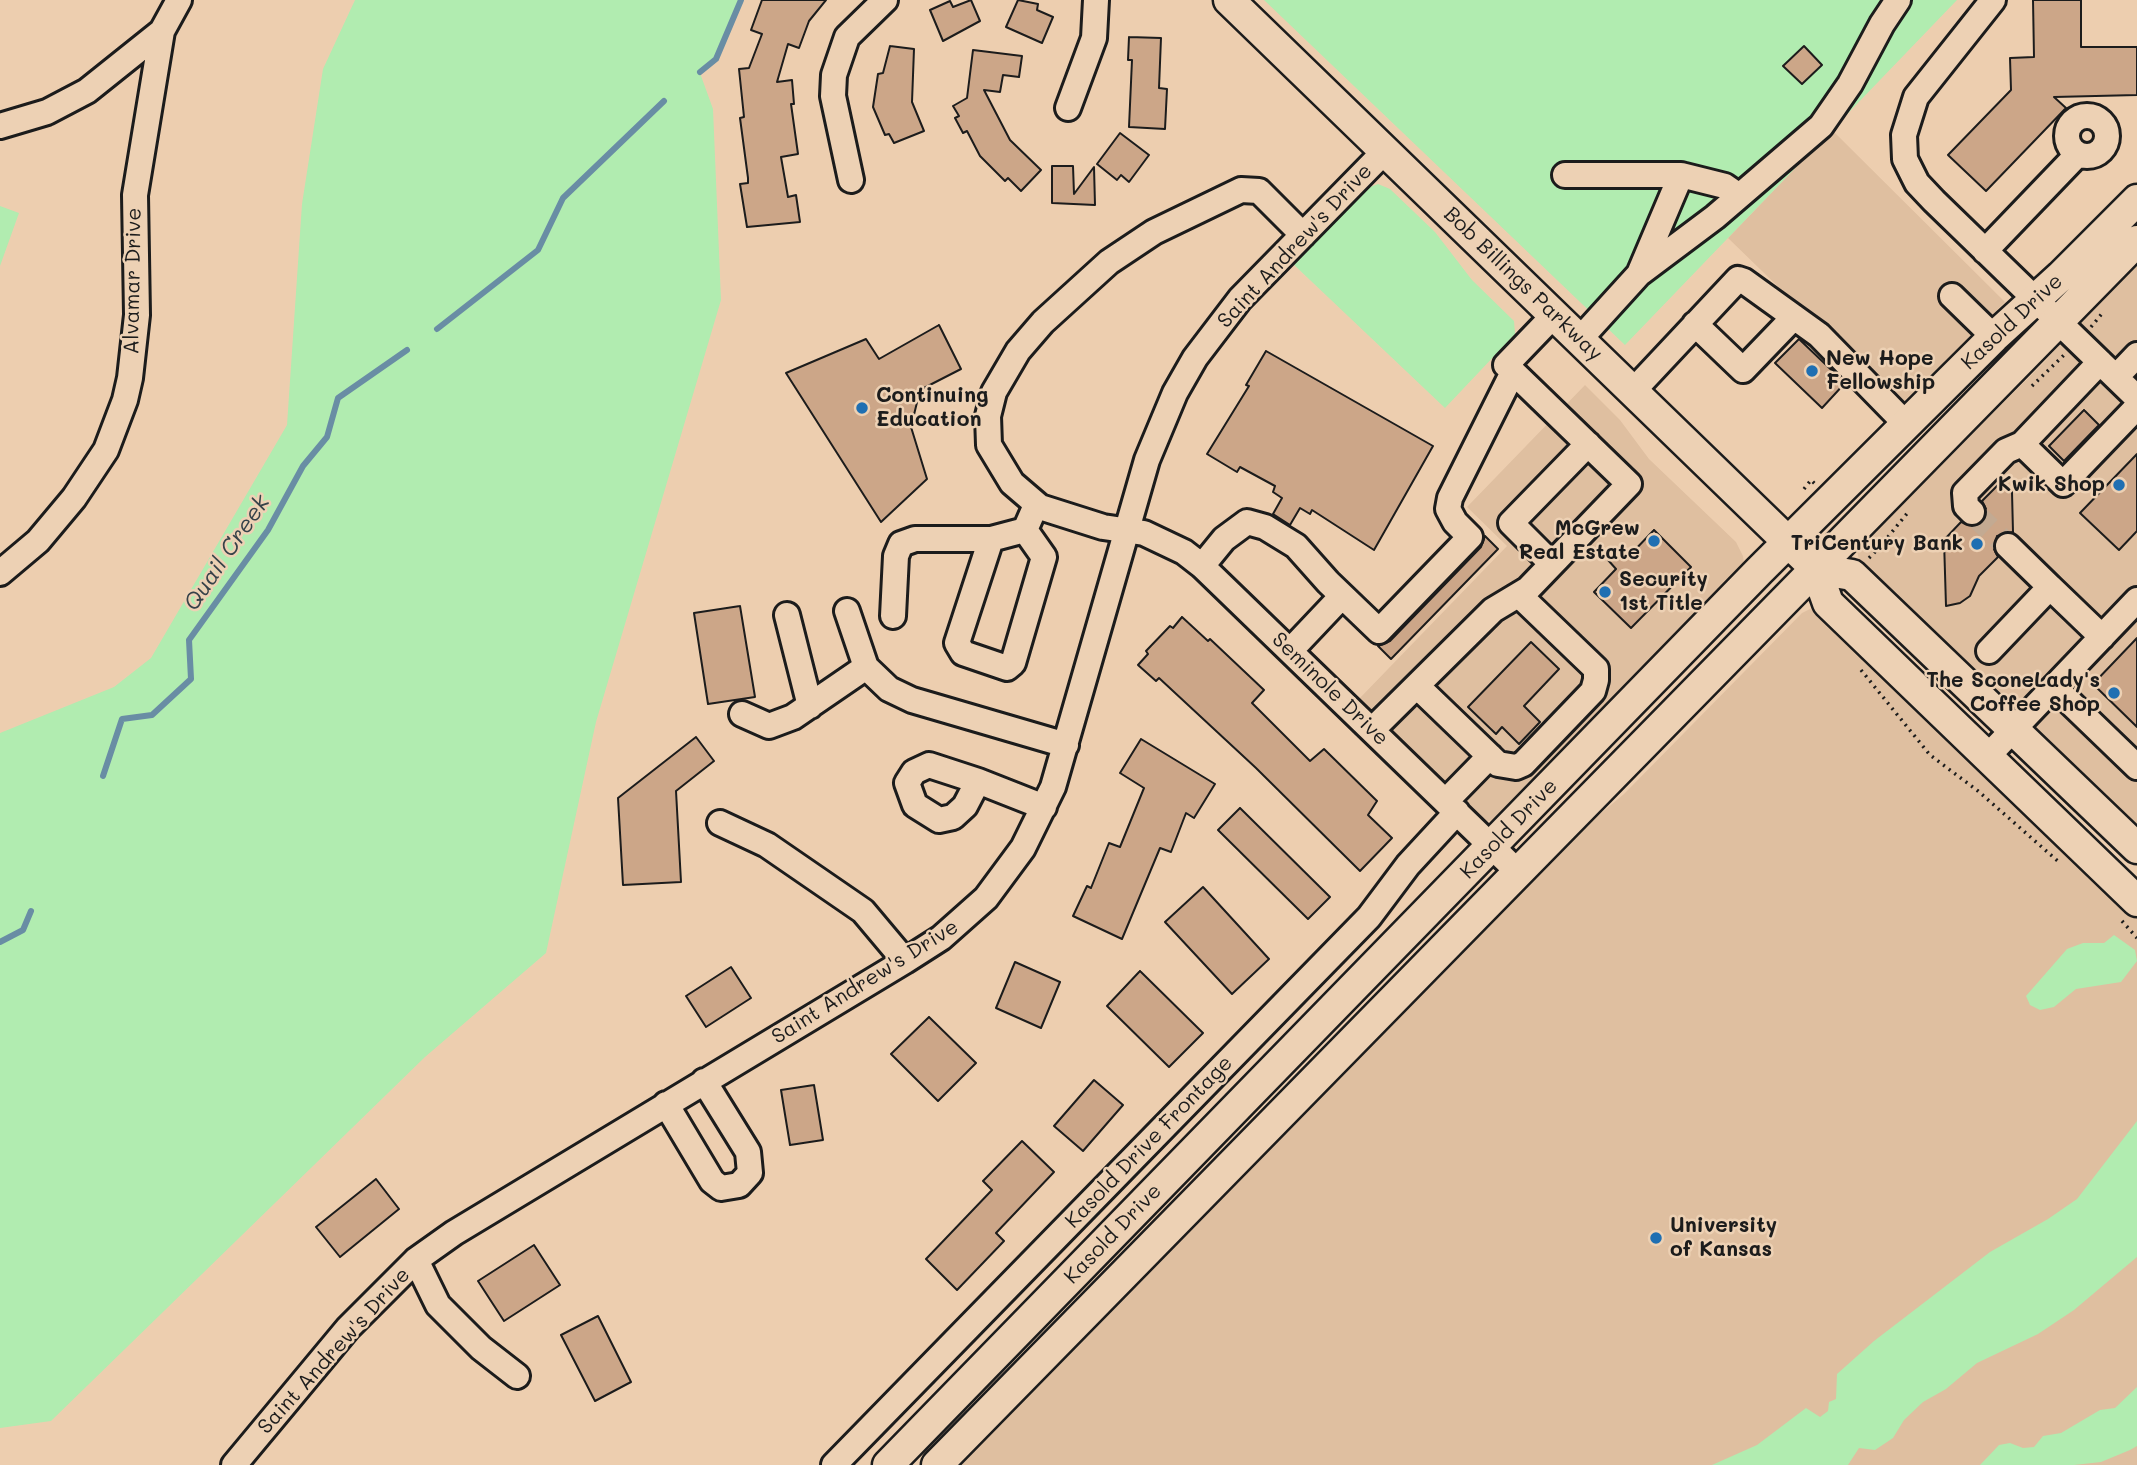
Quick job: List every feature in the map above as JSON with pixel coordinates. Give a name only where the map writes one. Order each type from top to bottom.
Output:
[{"type":"main road","name":"Bob Billings Parkway","points":[[1229,0],[1816,569],[1828,603],[1987,757],[2128,911]]},
{"type":"main road","name":"Kasold Drive","points":[[888,1465],[1906,424],[2137,200]]},
{"type":"main road","name":"Kasold Drive","points":[[937,1465],[1517,870],[2137,241]]},
{"type":"main road","points":[[1816,569],[1852,576],[2137,848]]},
{"type":"street","name":"Alvamar Drive","points":[[0,573],[38,541],[74,498],[106,450],[125,400],[137,315],[135,195],[162,31],[179,0]]},
{"type":"street","points":[[851,180],[833,96],[834,75],[847,37],[885,0]]},
{"type":"street","points":[[1068,108],[1094,38],[1096,0]]},
{"type":"street","points":[[1580,339],[1639,274],[1715,217],[1738,195],[1793,153],[1821,126],[1850,84],[1898,0]]},
{"type":"street","points":[[1993,0],[1916,97],[1904,135],[1905,159],[1917,183],[2137,398]]},
{"type":"street","name":"Alvamar Drive","points":[[0,126],[47,112],[87,91],[162,31]]},
{"type":"street","name":"Saint Andrew's Drive","points":[[234,1465],[348,1328],[416,1260],[666,1104],[905,961],[941,938],[986,898],[1023,848],[1044,807],[1066,745],[1159,428],[1195,358],[1240,299],[1385,151]]},
{"type":"street","points":[[1985,251],[2078,154]]},
{"type":"street","points":[[1565,175],[1681,175],[1724,186],[1738,195]]},
{"type":"street","points":[[1639,274],[1681,175]]},
{"type":"street","points":[[1025,530],[1036,505],[1012,483],[989,445],[988,416],[1004,373],[1018,351],[1043,322],[1109,262],[1154,232],[1241,190],[1259,191],[1303,235]]},
{"type":"street","points":[[1633,391],[1738,279],[1819,335],[1906,424]]},
{"type":"street","points":[[1952,296],[1994,337]]},
{"type":"street","points":[[1372,730],[1493,610],[1519,595],[1552,564],[1629,484],[1506,365],[1555,314]]},
{"type":"street","points":[[1695,324],[1743,370],[1794,317]]},
{"type":"street","points":[[1972,512],[1966,506],[1965,494],[2006,451],[2022,444],[2108,370],[2137,355]]},
{"type":"street","points":[[1202,566],[1224,539],[1247,522],[1265,527],[1296,546],[1379,631],[1470,537],[1455,522],[1448,509],[1450,498],[1513,372]]},
{"type":"street","points":[[2022,444],[2063,484],[2137,407]]},
{"type":"street","points":[[1552,564],[1511,523],[1588,444]]},
{"type":"street","name":"Seminole Drive","points":[[1036,505],[1103,527],[1128,530],[1165,541],[1202,566],[1517,870]]},
{"type":"street","points":[[991,539],[957,643],[963,653],[1007,668],[1013,663],[1044,557],[1025,530]]},
{"type":"street","points":[[893,615],[896,556],[901,544],[915,540],[991,539],[1025,530]]},
{"type":"street","points":[[2008,547],[2102,637]]},
{"type":"street","points":[[1989,651],[2050,587]]},
{"type":"street","points":[[1417,686],[1490,756],[1507,767],[1523,764],[1593,691],[1596,669],[1519,595]]},
{"type":"street","points":[[1290,651],[1342,596]]},
{"type":"street","points":[[1987,757],[2137,600]]},
{"type":"street","points":[[847,611],[866,667],[889,689],[912,700],[1066,745]]},
{"type":"street","points":[[787,615],[810,706]]},
{"type":"street","points":[[741,714],[769,726],[793,717],[866,667]]},
{"type":"street","points":[[2054,687],[2137,767]]},
{"type":"street","name":"Kasold Drive Frontage","points":[[834,1465],[1369,917],[1490,756]]},
{"type":"street","points":[[978,781],[1044,807]]},
{"type":"street","points":[[720,823],[767,845],[863,911],[905,961]]},
{"type":"street","points":[[666,1104],[712,1181],[720,1188],[739,1185],[750,1173],[748,1152],[704,1081]]},
{"type":"street","points":[[416,1260],[438,1305],[481,1348],[517,1376]]},
{"type":"path","points":[[1858,667],[1930,755],[1978,791],[2069,870]]},
{"type":"path","points":[[2128,911],[2137,938]]},
{"type":"shaded area","points":[[1832,130],[2005,302],[1901,406],[1728,238]]},
{"type":"shaded area","points":[[2137,262],[2137,831],[1860,564],[1856,547],[1871,527],[1895,512],[2047,359],[2092,307]]},
{"type":"shaded area","points":[[1585,385],[1620,420],[1649,459],[1736,542],[1744,564],[1742,571],[1497,820],[1487,821],[1358,700],[1507,546],[1467,507]]},
{"type":"shaded area","name":"University of Kansas","points":[[1810,609],[1825,615],[2137,916],[2137,1465],[953,1465],[1563,845],[1624,794],[1802,613]]},
{"type":"green space","points":[[355,0],[741,0],[716,59],[700,73],[713,109],[721,300],[596,722],[546,953],[425,1057],[51,1421],[0,1428],[0,733],[114,687],[151,658],[287,425],[302,204],[323,69]]},
{"type":"green space","points":[[1264,0],[1957,0],[1625,345]]},
{"type":"green space","points":[[1378,184],[1390,189],[1435,232],[1472,280],[1514,321],[1515,334],[1445,408],[1291,262],[1362,190]]},
{"type":"green space","points":[[0,206],[19,213],[0,266]]},
{"type":"green space","points":[[2114,935],[2135,950],[2137,961],[2121,982],[2076,989],[2054,1007],[2040,1010],[2030,1005],[2026,996],[2067,949],[2083,943],[2104,943]]},
{"type":"green space","points":[[2137,1121],[2137,1257],[2074,1310],[2038,1334],[1977,1363],[1946,1389],[1923,1402],[1904,1420],[1893,1438],[1875,1450],[1859,1448],[1848,1465],[1712,1465],[1757,1445],[1806,1408],[1820,1417],[1828,1411],[1829,1402],[1836,1399],[1837,1374],[1874,1341],[1990,1252],[2077,1199]]},
{"type":"green space","points":[[2137,1387],[2137,1446],[2130,1450],[2101,1462],[2074,1465],[1980,1465],[1999,1445],[2010,1443],[2023,1448],[2034,1447],[2043,1436],[2061,1433],[2100,1410],[2115,1408]]},
{"type":"building","points":[[762,0],[826,0],[809,21],[799,48],[788,44],[777,82],[792,80],[794,104],[791,104],[798,154],[781,157],[788,197],[796,195],[800,222],[747,227],[740,184],[748,183],[748,178],[740,118],[744,117],[739,69],[749,68],[762,34],[751,30]]},
{"type":"building","points":[[971,0],[980,21],[943,41],[930,10],[950,1],[953,7]]},
{"type":"building","points":[[1018,0],[1038,4],[1037,10],[1053,17],[1042,43],[1006,27]]},
{"type":"building","points":[[2033,0],[2081,0],[2081,47],[2137,47],[2137,95],[2054,97],[2066,108],[1986,191],[1948,155],[2011,90],[2010,58],[2034,57]]},
{"type":"building","points":[[1129,37],[1161,38],[1159,88],[1167,89],[1165,129],[1129,127],[1132,60],[1128,60]]},
{"type":"building","points":[[890,46],[914,49],[912,102],[924,131],[894,143],[889,134],[885,135],[873,107],[878,74],[883,73]]},
{"type":"building","points":[[1804,46],[1822,65],[1802,84],[1783,66]]},
{"type":"building","points":[[973,50],[1022,56],[1019,77],[1003,75],[1000,92],[984,90],[1010,140],[1041,170],[1021,191],[1008,178],[1005,181],[980,156],[967,131],[963,133],[955,118],[959,116],[953,106],[967,98]]},
{"type":"building","points":[[1120,133],[1149,155],[1129,182],[1121,175],[1117,180],[1097,164]]},
{"type":"building","points":[[1052,166],[1073,166],[1074,194],[1094,167],[1095,205],[1052,203]]},
{"type":"building","name":"Continuing Education","points":[[939,325],[961,369],[920,390],[911,427],[927,479],[881,522],[786,373],[866,339],[879,359]]},
{"type":"building","name":"New Hope Fellowship","points":[[1799,339],[1845,383],[1822,408],[1775,363]]},
{"type":"building","points":[[1266,351],[1433,446],[1374,550],[1312,510],[1310,514],[1300,508],[1290,525],[1273,514],[1282,498],[1273,492],[1275,486],[1240,467],[1237,472],[1207,454],[1249,386],[1246,385]]},
{"type":"building","name":"Kwik Shop","points":[[2084,410],[2099,425],[2064,461],[2049,446]]},
{"type":"building","points":[[2137,454],[2137,531],[2119,550],[2080,513]]},
{"type":"building","name":"TriCentury Bank","points":[[2001,482],[2012,492],[2013,532],[1997,536],[1994,549],[1998,557],[1979,576],[1970,596],[1960,603],[1946,606],[1944,540],[1961,522],[1975,526],[1983,522],[1986,509],[1982,501]]},
{"type":"building","points":[[1654,530],[1691,567],[1631,628],[1594,592],[1616,569],[1608,560],[1622,545],[1631,554]]},
{"type":"building","points":[[1485,536],[1498,549],[1391,659],[1378,646],[1390,641],[1481,547]]},
{"type":"building","points":[[740,606],[755,697],[708,704],[694,613]]},
{"type":"building","points":[[1182,617],[1208,641],[1210,639],[1264,690],[1252,703],[1310,761],[1324,749],[1377,801],[1368,815],[1392,838],[1360,871],[1256,768],[1159,678],[1156,681],[1138,665],[1148,654],[1146,651]]},
{"type":"building","points":[[2137,638],[2137,727],[2093,684]]},
{"type":"building","points":[[1531,642],[1559,669],[1524,706],[1540,722],[1519,744],[1502,727],[1496,734],[1468,707]]},
{"type":"building","points":[[696,737],[714,761],[676,791],[681,882],[623,885],[618,798]]},
{"type":"building","points":[[1141,739],[1215,784],[1194,818],[1186,813],[1171,852],[1160,848],[1122,939],[1073,916],[1087,886],[1091,888],[1109,843],[1120,847],[1144,788],[1120,773]]},
{"type":"building","points":[[1240,808],[1330,897],[1308,919],[1218,830]]},
{"type":"building","points":[[1203,887],[1269,959],[1232,994],[1165,922]]},
{"type":"building","points":[[1015,962],[1060,982],[1041,1028],[996,1008]]},
{"type":"building","points":[[731,967],[751,998],[706,1027],[686,996]]},
{"type":"building","points":[[1140,971],[1203,1033],[1169,1067],[1107,1006]]},
{"type":"building","points":[[929,1017],[976,1063],[938,1101],[891,1054]]},
{"type":"building","points":[[1094,1080],[1123,1105],[1083,1151],[1054,1126]]},
{"type":"building","points":[[814,1085],[823,1140],[790,1145],[781,1090]]},
{"type":"building","points":[[1022,1141],[1054,1172],[996,1233],[1004,1241],[957,1290],[926,1259],[992,1190],[983,1181]]},
{"type":"building","points":[[376,1179],[399,1209],[340,1257],[316,1227]]},
{"type":"building","points":[[534,1245],[560,1285],[504,1321],[478,1281]]},
{"type":"building","points":[[598,1316],[631,1382],[595,1401],[561,1335]]},
{"type":"waterway","name":"Quail Creek","points":[[700,72],[716,59],[741,0]]},
{"type":"waterway","name":"Quail Creek","points":[[437,329],[538,250],[563,198],[664,101]]},
{"type":"waterway","name":"Quail Creek","points":[[103,776],[122,719],[152,715],[191,679],[189,640],[268,530],[303,466],[327,437],[338,398],[407,350]]},
{"type":"waterway","name":"Quail Creek","points":[[0,942],[23,930],[31,911]]},
{"type":"tunnel","points":[[1972,512],[2008,546]]},
{"type":"place","name":"New Hope Fellowship","points":[[1812,371]]},
{"type":"place","name":"Continuing Education","points":[[862,408]]},
{"type":"place","name":"Kwik Shop","points":[[2119,485]]},
{"type":"place","name":"McGrew Real Estate","points":[[1654,541]]},
{"type":"place","name":"TriCentury Bank","points":[[1977,544]]},
{"type":"place","name":"Security 1st Title","points":[[1605,592]]},
{"type":"place","name":"The SconeLady's Coffee Shop","points":[[2114,693]]},
{"type":"place","name":"University of Kansas","points":[[1656,1238]]}]
